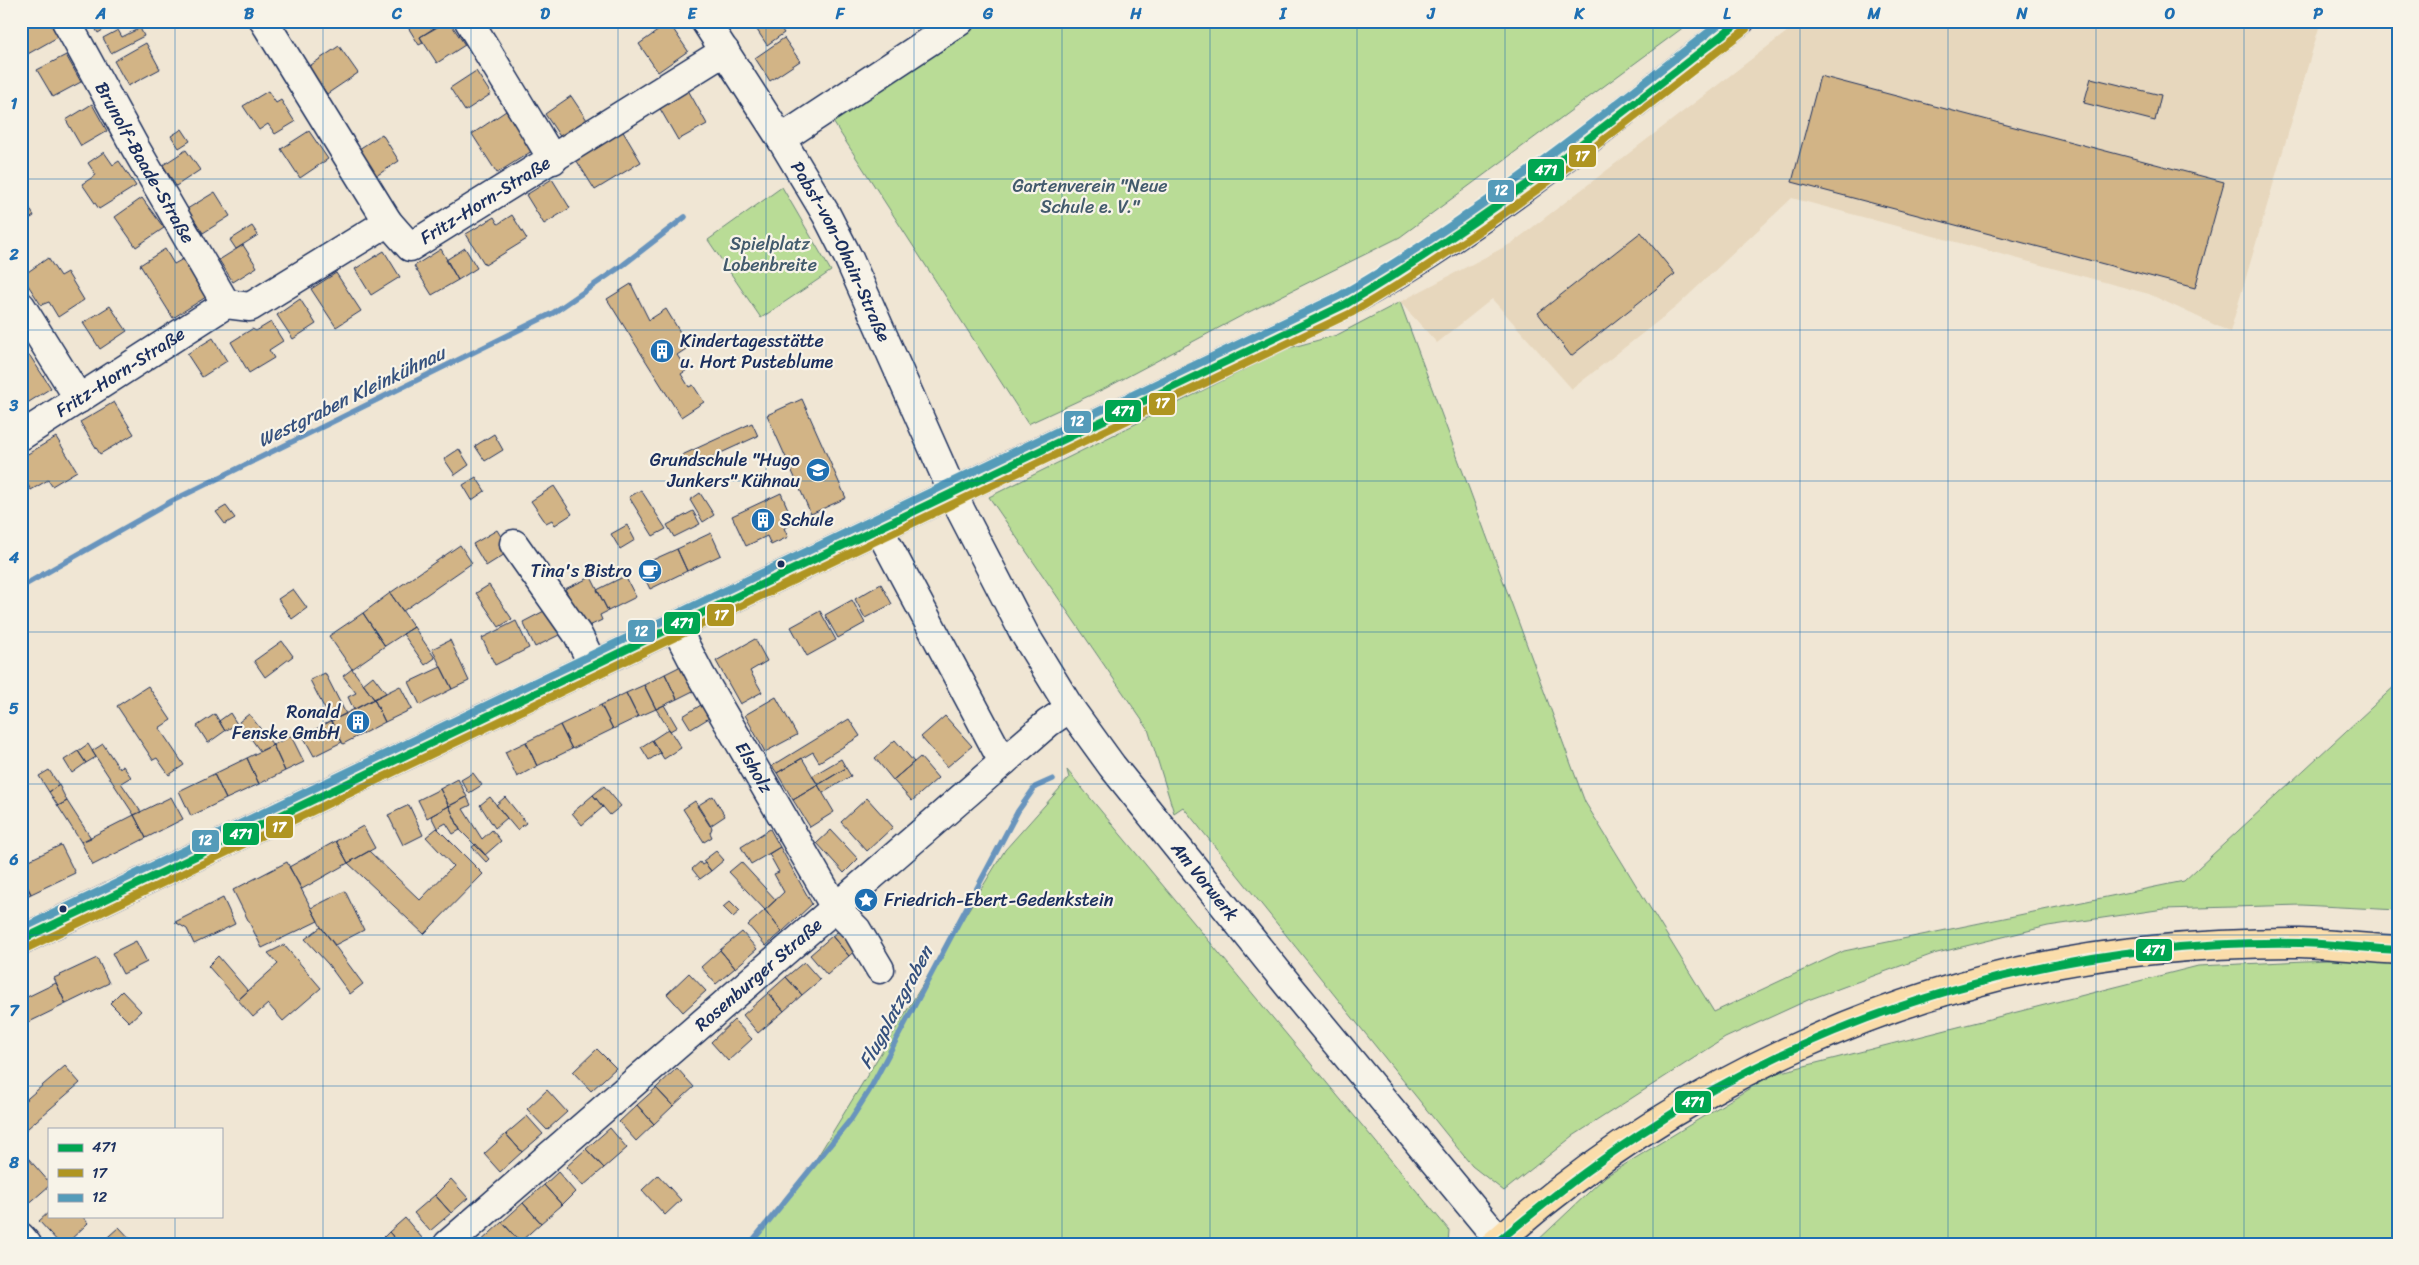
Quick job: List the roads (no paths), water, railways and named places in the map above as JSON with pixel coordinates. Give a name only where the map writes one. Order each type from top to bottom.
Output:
[{"type":"main road","points":[[1497,1242],[1590,1167],[1692,1101],[1796,1048],[1907,1004],[2026,971],[2151,950],[2234,944],[2294,944],[2398,950]]},
{"type":"street","name":"Brunolf-Baade-Straße","points":[[66,21],[136,149],[226,304]]},
{"type":"street","points":[[226,304],[250,307],[388,222],[264,21]]},
{"type":"street","points":[[469,21],[553,160]]},
{"type":"street","name":"Pabst-von-Ohain-Straße","points":[[705,21],[781,138],[849,259],[952,494]]},
{"type":"street","points":[[781,138],[960,21]]},
{"type":"street","points":[[21,940],[1346,304],[1418,263],[1531,182],[1740,21]]},
{"type":"street","name":"Fritz-Horn-Straße","points":[[388,222],[410,247],[553,160],[725,51]]},
{"type":"street","name":"Fritz-Horn-Straße","points":[[21,436],[226,304]]},
{"type":"street","points":[[21,306],[80,399]]},
{"type":"street","name":"Am Vorwerk","points":[[952,494],[1024,633],[1070,708],[1118,773],[1497,1242]]},
{"type":"street","points":[[878,529],[1003,762]]},
{"type":"street","points":[[514,544],[578,635],[593,664]]},
{"type":"street","name":"Elsholz","points":[[675,626],[700,674],[836,909],[857,930],[880,970]]},
{"type":"street","name":"Rosenburger Straße","points":[[448,1244],[1048,723],[1070,708]]},
{"type":"street","points":[[21,1238],[27,1244]]},
{"type":"waterway","name":"Westgraben Kleinkühnau","points":[[21,587],[172,501],[553,313],[623,265],[685,217]]},
{"type":"waterway","name":"Flugplatzgraben","points":[[750,1244],[851,1119],[869,1091],[1018,811],[1035,787],[1053,779]]},
{"type":"place","name":"Kindertagesstätte u. Hort Pusteblume","points":[[662,351]]},
{"type":"place","name":"Grundschule \"Hugo Junkers\" Kühnau","points":[[818,470]]},
{"type":"place","name":"Schule","points":[[763,520]]},
{"type":"place","name":"Tina's Bistro","points":[[650,571]]},
{"type":"place","name":"Ronald Fenske GmbH","points":[[358,722]]},
{"type":"place","name":"Friedrich-Ebert-Gedenkstein","points":[[866,900]]},
{"type":"park label","name":"Gartenverein \"Neue Schule e. V.\"","points":[[1090,196]]},
{"type":"park label","name":"Spielplatz Lobenbreite","points":[[770,254]]}]
